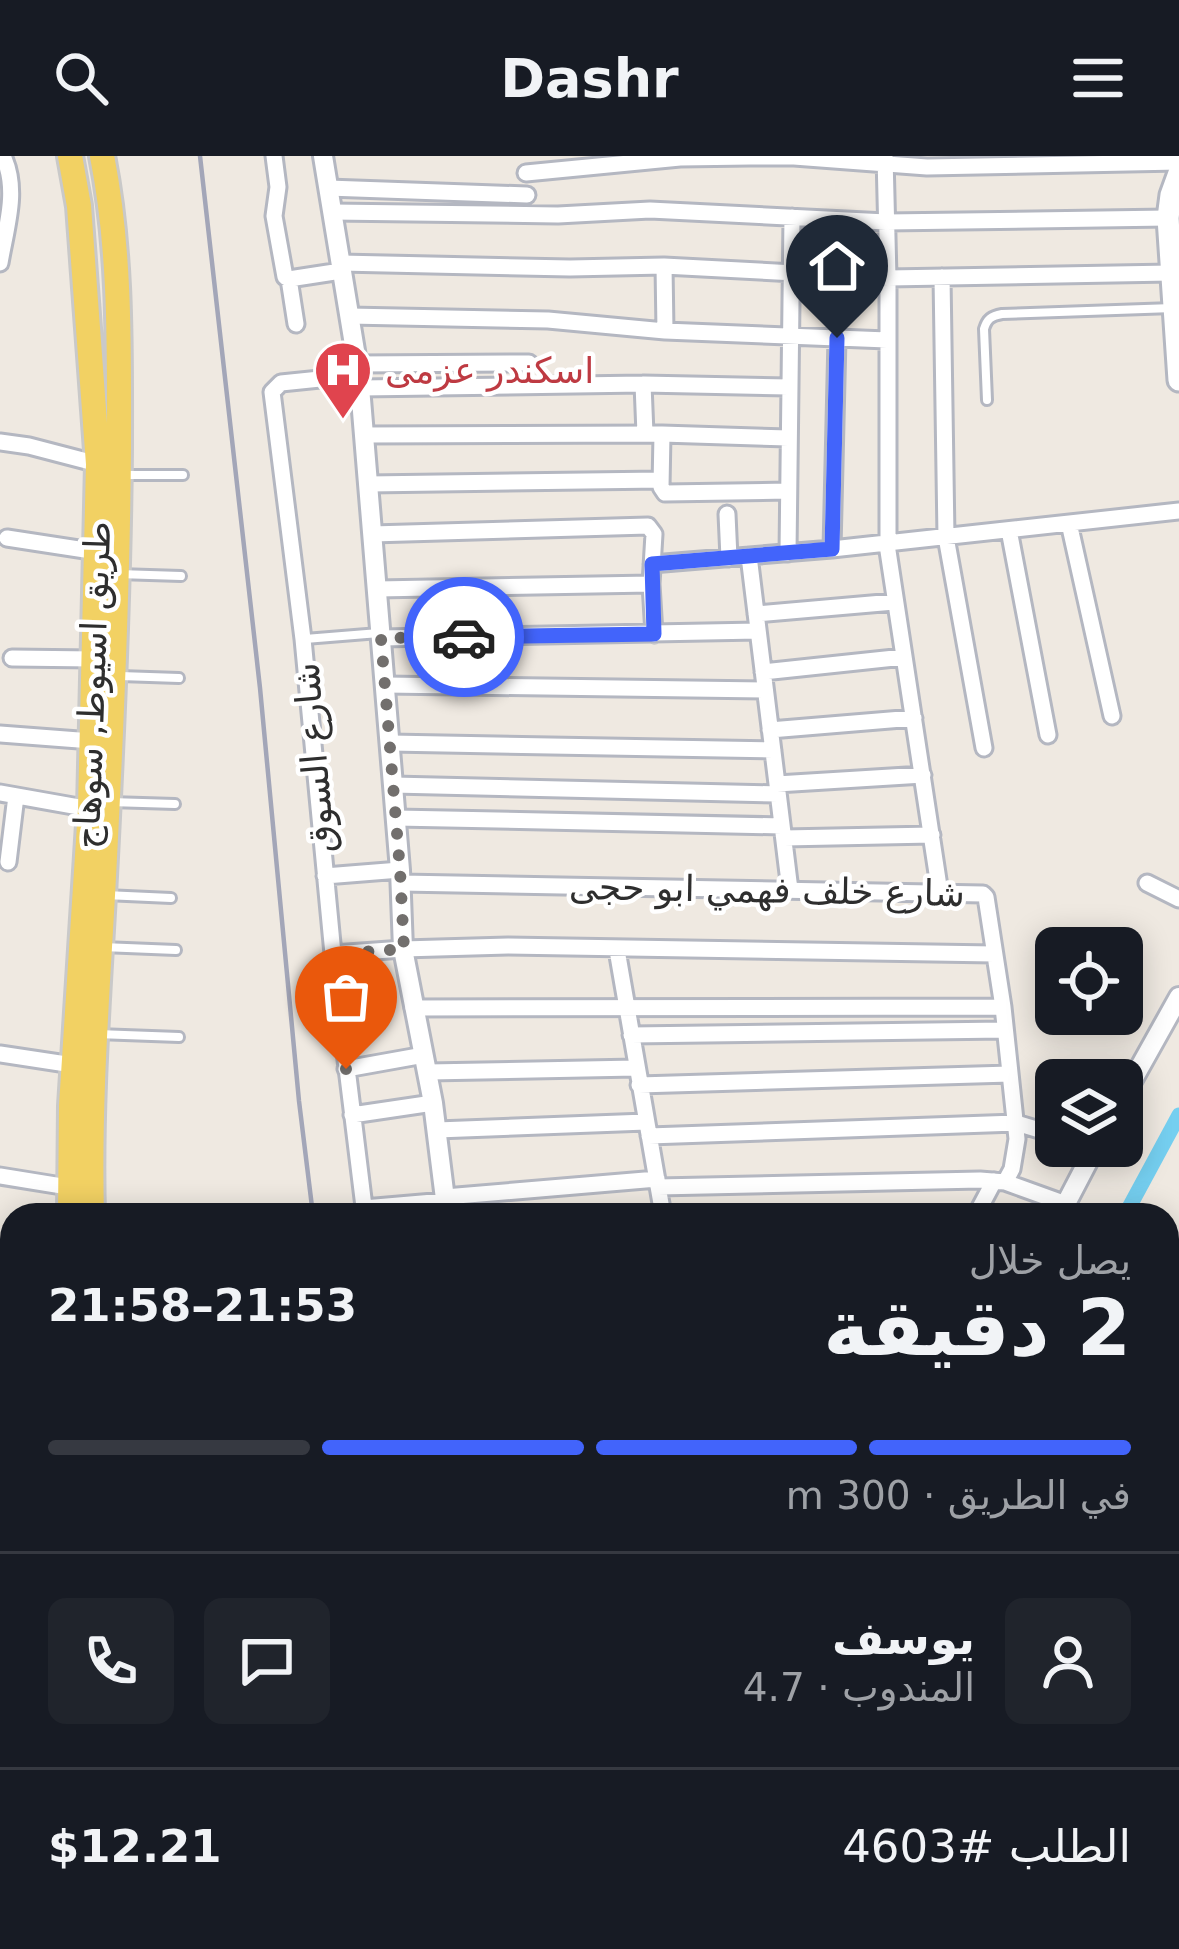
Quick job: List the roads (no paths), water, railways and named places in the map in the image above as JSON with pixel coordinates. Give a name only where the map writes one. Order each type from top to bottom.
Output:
[{"type":"main road","name":"طريق اسيوط, سوهاج","points":[[70,156],[80,206],[117,574],[92,741],[103,895],[91,1132],[80,1203]]},
{"type":"main road","points":[[85,156],[111,215]]},
{"type":"main road","name":"طريق اسيوط, سوهاج","points":[[79,1203],[73,1065],[99,806],[104,667],[98,552],[117,315],[102,156]]},
{"type":"main road","points":[[1179,173],[1168,218],[1179,380]]},
{"type":"street","points":[[0,263],[12,191],[3,156]]},
{"type":"street","points":[[274,156],[278,187],[274,216],[296,324]]},
{"type":"street","points":[[323,156],[358,376],[404,949],[433,1103],[445,1203]]},
{"type":"street","points":[[528,215],[526,165],[750,156],[969,166],[1179,162]]},
{"type":"street","points":[[884,161],[888,543],[940,893]]},
{"type":"street","points":[[328,188],[527,195]]},
{"type":"street","points":[[332,212],[528,215],[650,210],[886,222],[1168,218]]},
{"type":"street","points":[[788,553],[792,217]]},
{"type":"street","points":[[289,279],[341,267],[664,266],[888,278],[1171,273]]},
{"type":"street","points":[[664,266],[665,331]]},
{"type":"street","points":[[942,277],[946,537],[984,748]]},
{"type":"street","points":[[349,316],[548,320],[665,331],[887,340]]},
{"type":"street","points":[[832,549],[837,338]]},
{"type":"street","points":[[358,376],[529,363]]},
{"type":"street","points":[[358,376],[788,387]]},
{"type":"street","name":"شارع السوق","points":[[358,376],[281,383],[272,392],[364,1203]]},
{"type":"street","points":[[643,384],[662,490],[668,494],[788,491]]},
{"type":"street","points":[[364,435],[788,438]]},
{"type":"street","points":[[0,442],[108,469]]},
{"type":"street","points":[[368,484],[662,480]]},
{"type":"street","points":[[652,564],[1179,511]]},
{"type":"street","points":[[727,514],[729,558]]},
{"type":"street","points":[[1070,523],[1112,716]]},
{"type":"street","points":[[372,534],[648,526],[653,531],[654,634]]},
{"type":"street","points":[[1009,530],[1048,735]]},
{"type":"street","points":[[7,538],[98,552]]},
{"type":"street","points":[[749,556],[790,890]]},
{"type":"street","points":[[377,589],[651,584]]},
{"type":"street","points":[[381,636],[654,634],[894,602]]},
{"type":"street","points":[[385,685],[764,681],[904,657]]},
{"type":"street","points":[[12,658],[104,667]]},
{"type":"street","points":[[770,730],[914,718]]},
{"type":"street","points":[[0,734],[92,741]]},
{"type":"street","points":[[390,742],[772,750]]},
{"type":"street","points":[[393,784],[778,789],[923,776]]},
{"type":"street","points":[[8,862],[8,795],[99,806]]},
{"type":"street","points":[[396,818],[932,835]]},
{"type":"street","name":"شارع خلف فهمي ابو حجى","points":[[325,876],[985,895],[1003,1007],[1016,1154],[984,1203]]},
{"type":"street","points":[[1147,883],[1179,898]]},
{"type":"street","points":[[333,954],[508,946],[994,954]]},
{"type":"street","points":[[616,950],[661,1203]]},
{"type":"street","points":[[1143,1062],[1179,998]]},
{"type":"street","points":[[413,1007],[1003,1007]]},
{"type":"street","points":[[631,1035],[1004,1030]]},
{"type":"street","points":[[0,1054],[73,1065]]},
{"type":"street","points":[[346,1069],[426,1063],[637,1077],[1010,1074]]},
{"type":"street","points":[[352,1115],[433,1103]]},
{"type":"street","points":[[437,1130],[1016,1124],[1035,1129]]},
{"type":"street","points":[[1066,1203],[1085,1167]]},
{"type":"street","points":[[0,1176],[63,1203]]},
{"type":"street","points":[[455,1203],[658,1183],[999,1181],[1049,1203]]},
{"type":"lane","points":[[987,400],[984,329],[992,316],[1174,308]]},
{"type":"lane","points":[[108,469],[182,476]]},
{"type":"lane","points":[[117,574],[182,576]]},
{"type":"lane","points":[[303,640],[381,636]]},
{"type":"lane","points":[[104,667],[179,678]]},
{"type":"lane","points":[[99,806],[175,805]]},
{"type":"lane","points":[[103,895],[171,898]]},
{"type":"lane","points":[[100,947],[176,950]]},
{"type":"lane","points":[[96,1034],[179,1036]]},
{"type":"waterway","points":[[1131,1203],[1179,1115]]},
{"type":"railway","points":[[200,156],[312,1203]]},
{"type":"place","name":"اسكندر عزمى","points":[[343,421]]}]
